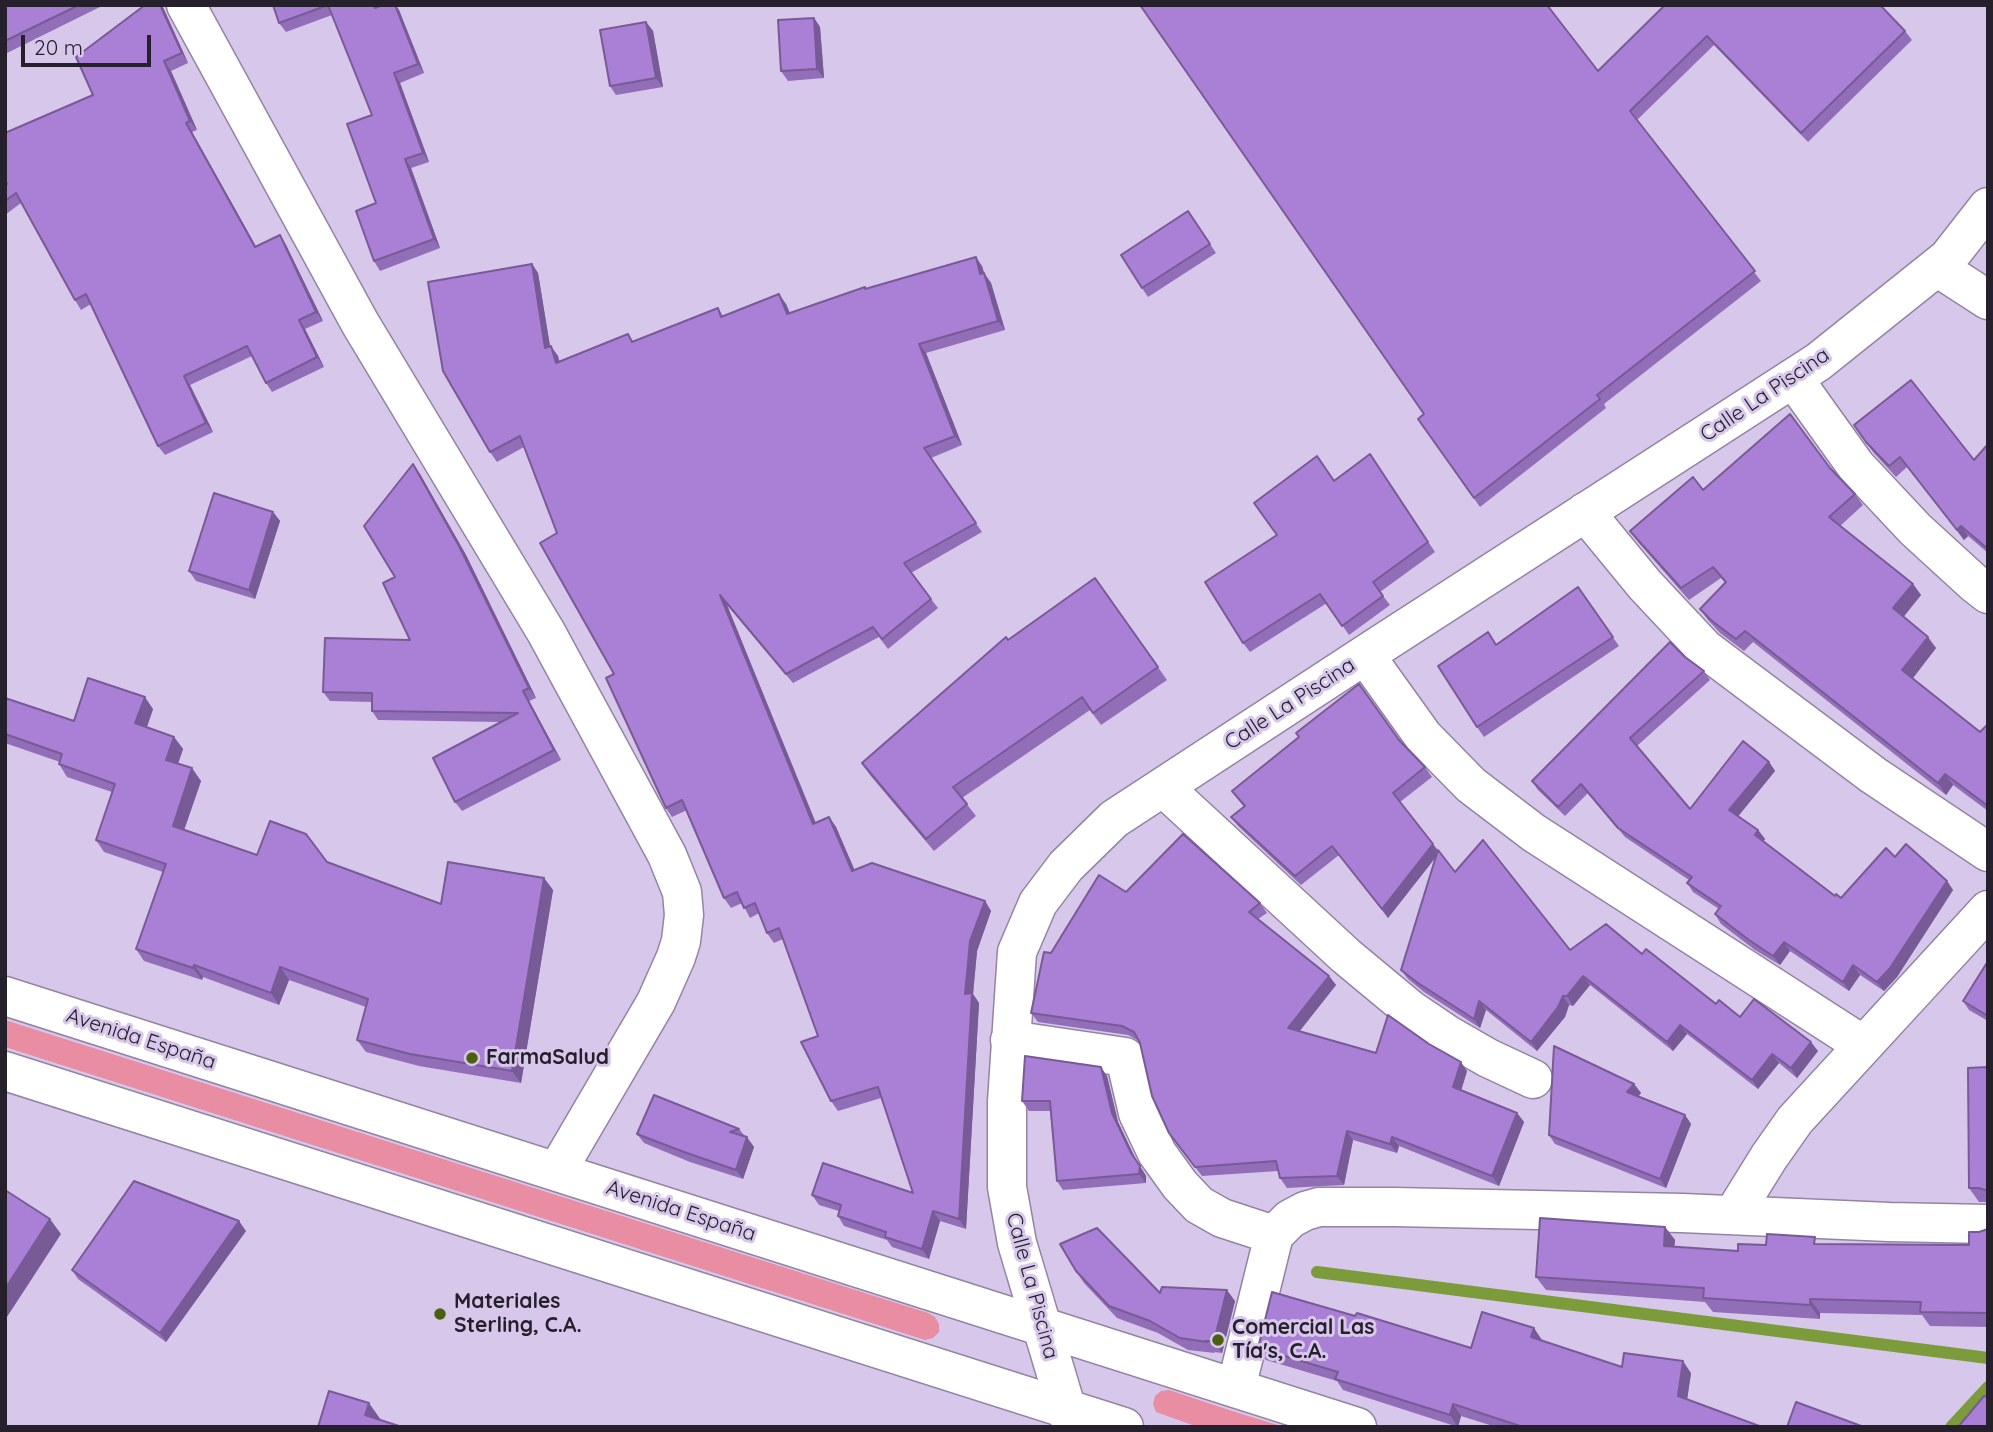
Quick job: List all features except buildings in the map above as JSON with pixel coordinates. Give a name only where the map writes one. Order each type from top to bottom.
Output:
[{"type":"street","points":[[186,5],[360,323],[547,632],[667,855],[682,892],[684,915],[681,941],[656,1002],[557,1171]]},
{"type":"street","name":"Calle La Piscina","points":[[1069,1418],[1017,1243],[1007,1187],[1007,1102],[1017,952],[1038,903],[1066,866],[1114,819],[1818,362],[1948,258],[1988,207]]},
{"type":"street","points":[[1937,267],[1988,300]]},
{"type":"street","points":[[1793,378],[1856,466],[1915,529],[1988,594]]},
{"type":"street","points":[[1585,512],[1645,585],[1705,649],[1873,775],[1988,852]]},
{"type":"street","points":[[1364,655],[1423,736],[1471,785],[1534,833],[1863,1045]]},
{"type":"street","points":[[1163,787],[1346,956],[1411,1010],[1488,1058],[1533,1079]]},
{"type":"street","points":[[1733,1215],[1795,1120],[1988,910]]},
{"type":"street","name":"Avenida España","points":[[5,996],[1357,1427]]},
{"type":"street","points":[[1010,1040],[1125,1058],[1138,1113],[1157,1153],[1180,1185],[1199,1205],[1222,1218],[1274,1235]]},
{"type":"street","points":[[5,1071],[1069,1418],[1124,1427]]},
{"type":"street","points":[[1236,1388],[1274,1235],[1290,1219],[1319,1207],[1733,1215],[1988,1224]]},
{"type":"shaded area","points":[[5,1020],[928,1313],[935,1317],[939,1332],[933,1338],[925,1340],[5,1047]]},
{"type":"shaded area","points":[[1169,1390],[1284,1427],[1198,1427],[1156,1412],[1153,1404],[1155,1396],[1161,1391]]},
{"type":"waterway","points":[[1317,1272],[1988,1358]]},
{"type":"waterway","points":[[1951,1427],[1988,1387]]},
{"type":"place","name":"FarmaSalud","points":[[472,1058]]},
{"type":"place","name":"Materiales Sterling, C.A.","points":[[440,1314]]},
{"type":"place","name":"Comercial Las Tía's, C.A.","points":[[1218,1340]]}]
